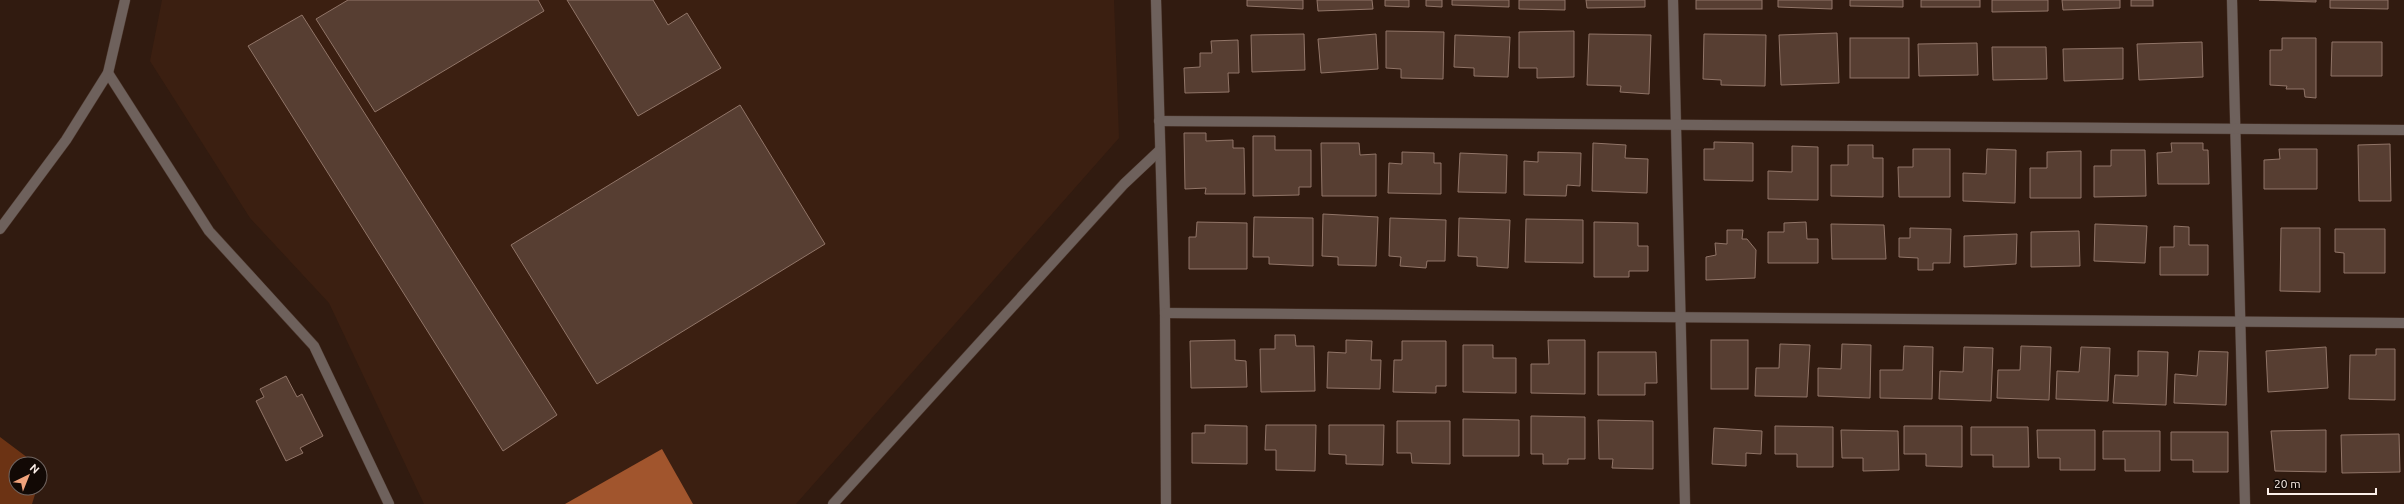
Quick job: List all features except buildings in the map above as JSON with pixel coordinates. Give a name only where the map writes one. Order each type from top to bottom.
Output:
[{"type":"street","points":[[0,229],[66,140],[108,73],[125,0]]},
{"type":"street","points":[[1156,0],[1159,151],[1165,313],[1166,504]]},
{"type":"street","points":[[1673,0],[1685,504]]},
{"type":"street","points":[[2232,0],[2239,321],[2246,504]]},
{"type":"street","points":[[108,73],[209,231],[314,346],[389,504]]},
{"type":"street","points":[[1159,121],[1676,126],[2404,130]]},
{"type":"street","points":[[834,504],[1124,184],[1159,151]]},
{"type":"street","points":[[1165,313],[2404,323]]},
{"type":"shaded area","points":[[162,0],[1114,0],[1119,138],[796,504],[424,504],[329,303],[250,218],[150,61]]},
{"type":"shaded area","points":[[0,437],[25,456],[8,456],[8,496],[34,496],[32,504],[0,504]]},
{"type":"shaded area","points":[[662,449],[693,504],[565,504]]}]
